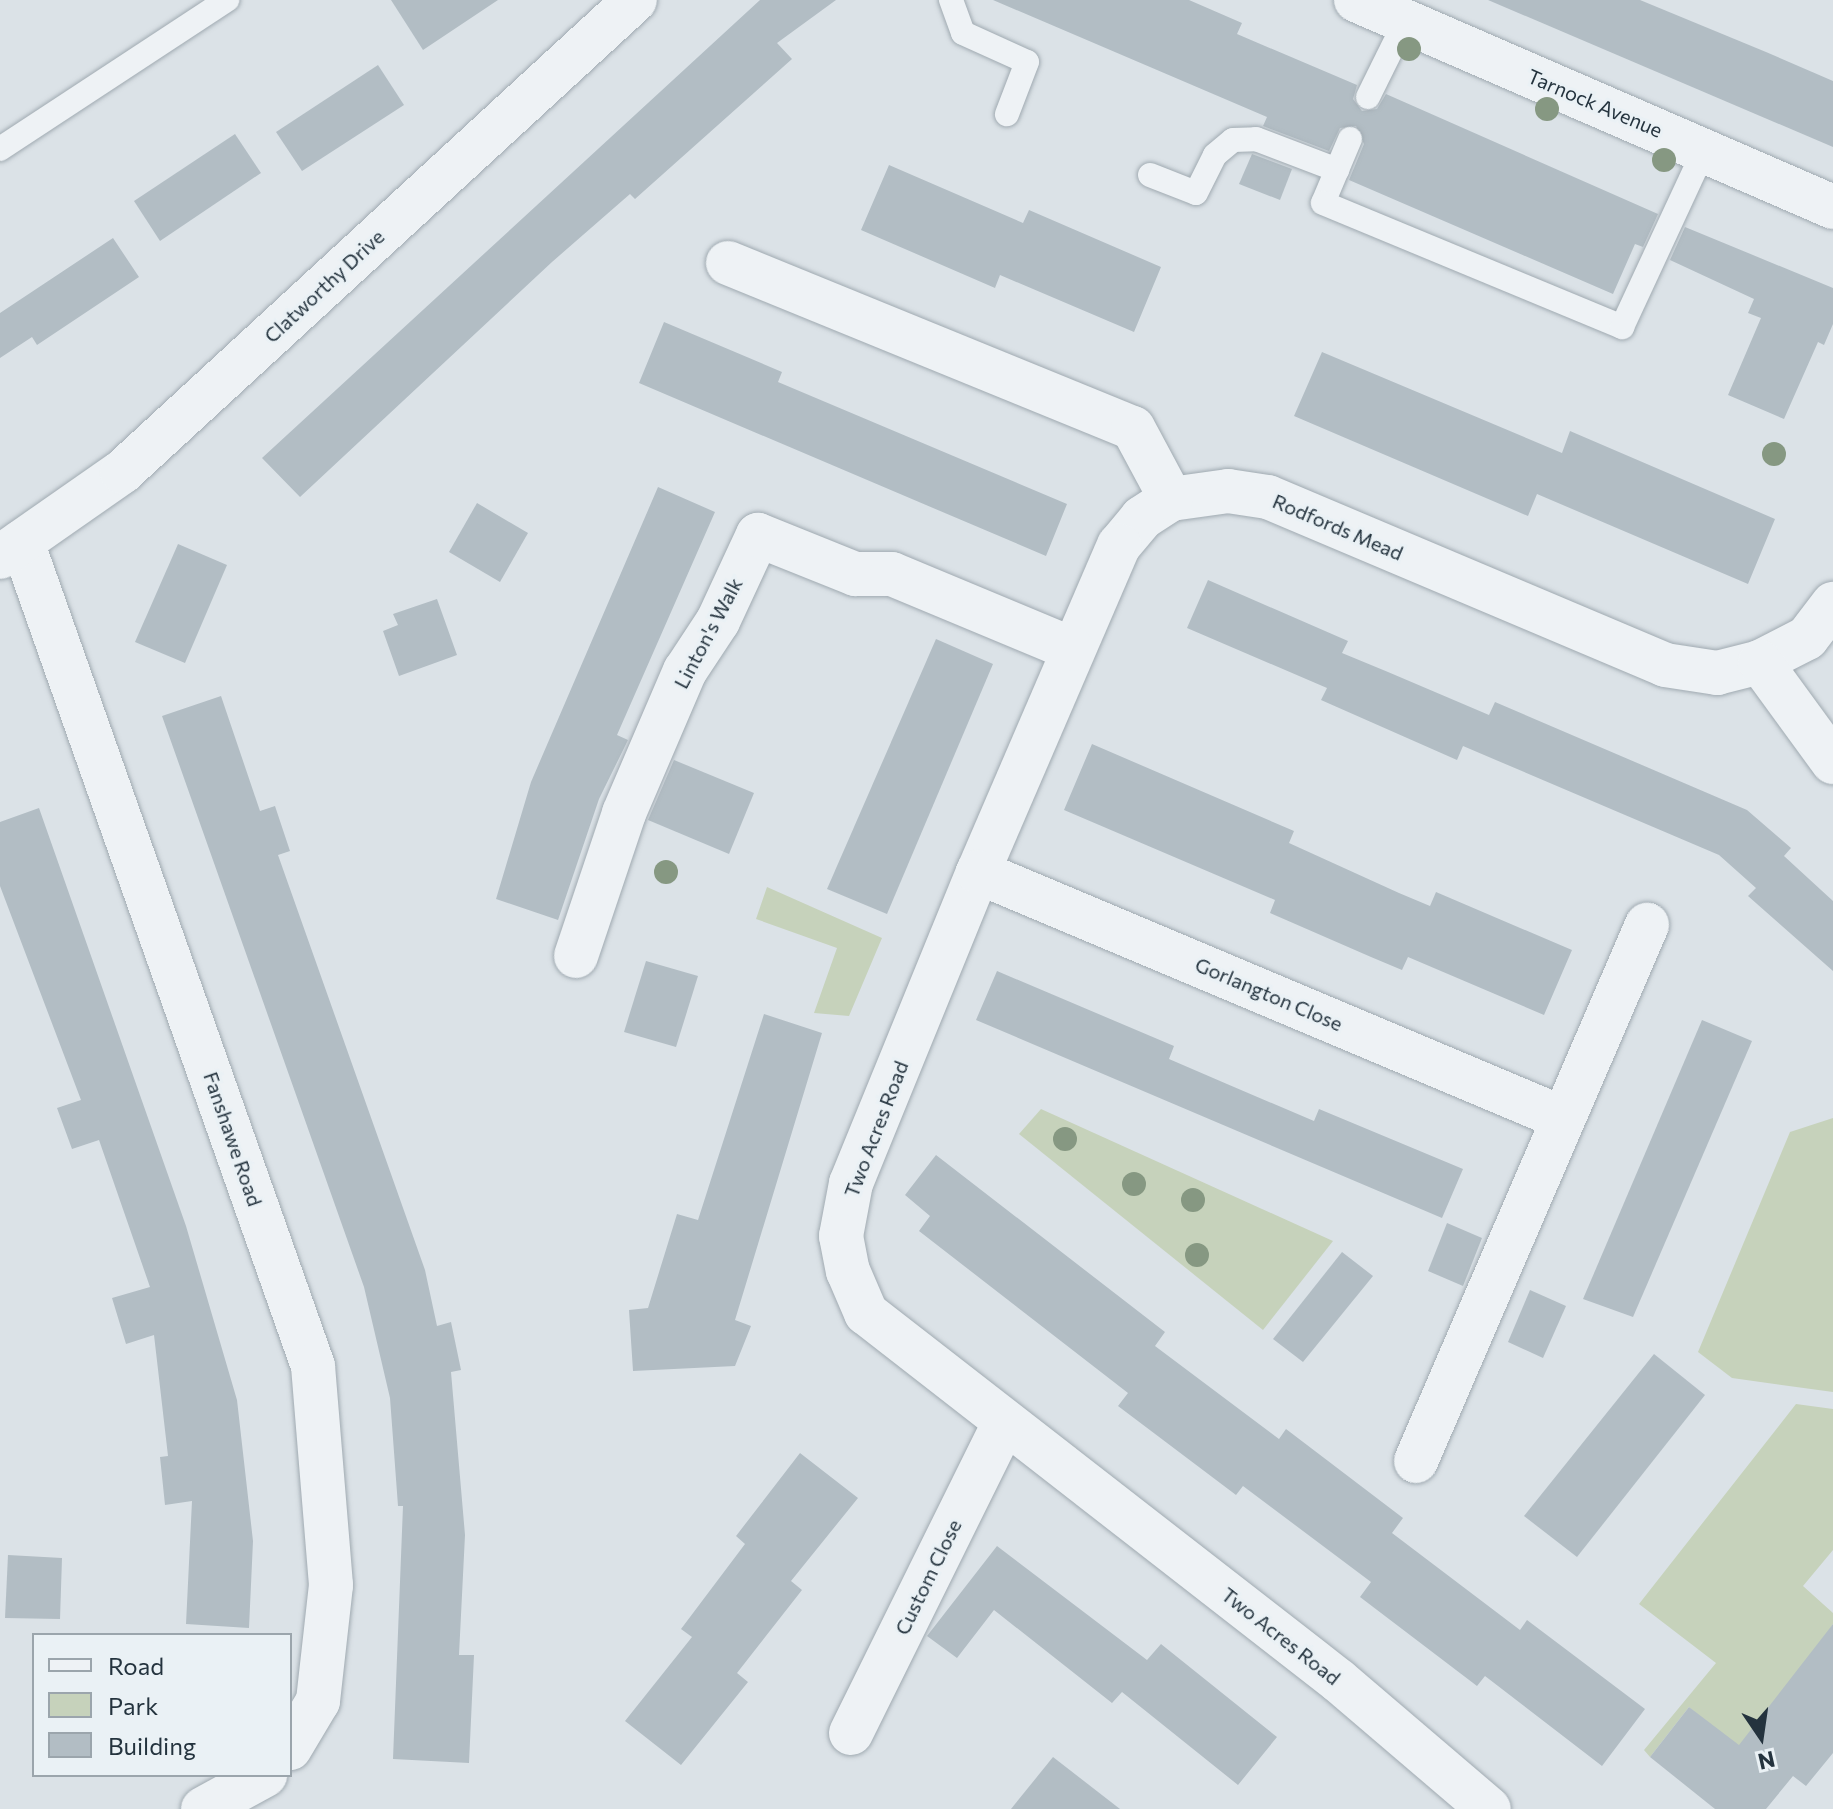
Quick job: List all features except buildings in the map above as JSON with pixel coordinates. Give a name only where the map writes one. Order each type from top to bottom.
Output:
[{"type":"street","name":"Clatworthy Drive","points":[[11,549],[122,472],[635,0]]},
{"type":"street","name":"Tarnock Avenue","points":[[1356,0],[1833,207]]},
{"type":"street","points":[[728,263],[1133,428],[1171,499]]},
{"type":"street","name":"Rodfords Mead","points":[[1171,499],[1228,491],[1268,497],[1665,665],[1717,673],[1760,662],[1807,638],[1833,604]]},
{"type":"street","name":"Two Acres Road","points":[[1171,499],[1142,518],[1119,545],[1072,649],[851,1183],[841,1236],[866,1313],[1339,1681],[1489,1809]]},
{"type":"street","name":"Linton's Walk","points":[[576,956],[624,813],[685,671],[718,621],[758,535],[855,574],[892,574],[1072,649]]},
{"type":"street","name":"Fanshawe Road","points":[[11,549],[313,1366],[331,1585],[318,1701],[292,1745]]},
{"type":"street","points":[[1760,662],[1833,762]]},
{"type":"street","name":"Gorlangton Close","points":[[978,872],[1560,1117]]},
{"type":"street","points":[[1416,1461],[1502,1271],[1560,1117],[1647,925]]},
{"type":"street","name":"Custom Close","points":[[851,1733],[1005,1422]]},
{"type":"street","points":[[203,1809],[261,1777]]},
{"type":"lane","points":[[0,149],[227,0]]},
{"type":"lane","points":[[951,0],[948,7],[963,33],[1027,62],[1007,114]]},
{"type":"lane","points":[[1368,97],[1405,22]]},
{"type":"lane","points":[[1150,175],[1196,193],[1215,155],[1233,140],[1256,139],[1337,170]]},
{"type":"lane","points":[[1350,139],[1323,203],[1622,327],[1704,150]]},
{"type":"green space","points":[[767,887],[882,938],[849,1016],[814,1013],[837,948],[756,919]]},
{"type":"green space","points":[[1041,1109],[1333,1241],[1263,1330],[1019,1134]]},
{"type":"green space","points":[[1833,1118],[1833,1392],[1732,1378],[1698,1352],[1790,1132]]},
{"type":"green space","points":[[1796,1404],[1833,1409],[1833,1550],[1803,1586],[1833,1613],[1833,1624],[1750,1760],[1689,1707],[1650,1757],[1644,1750],[1716,1663],[1639,1604]]}]
